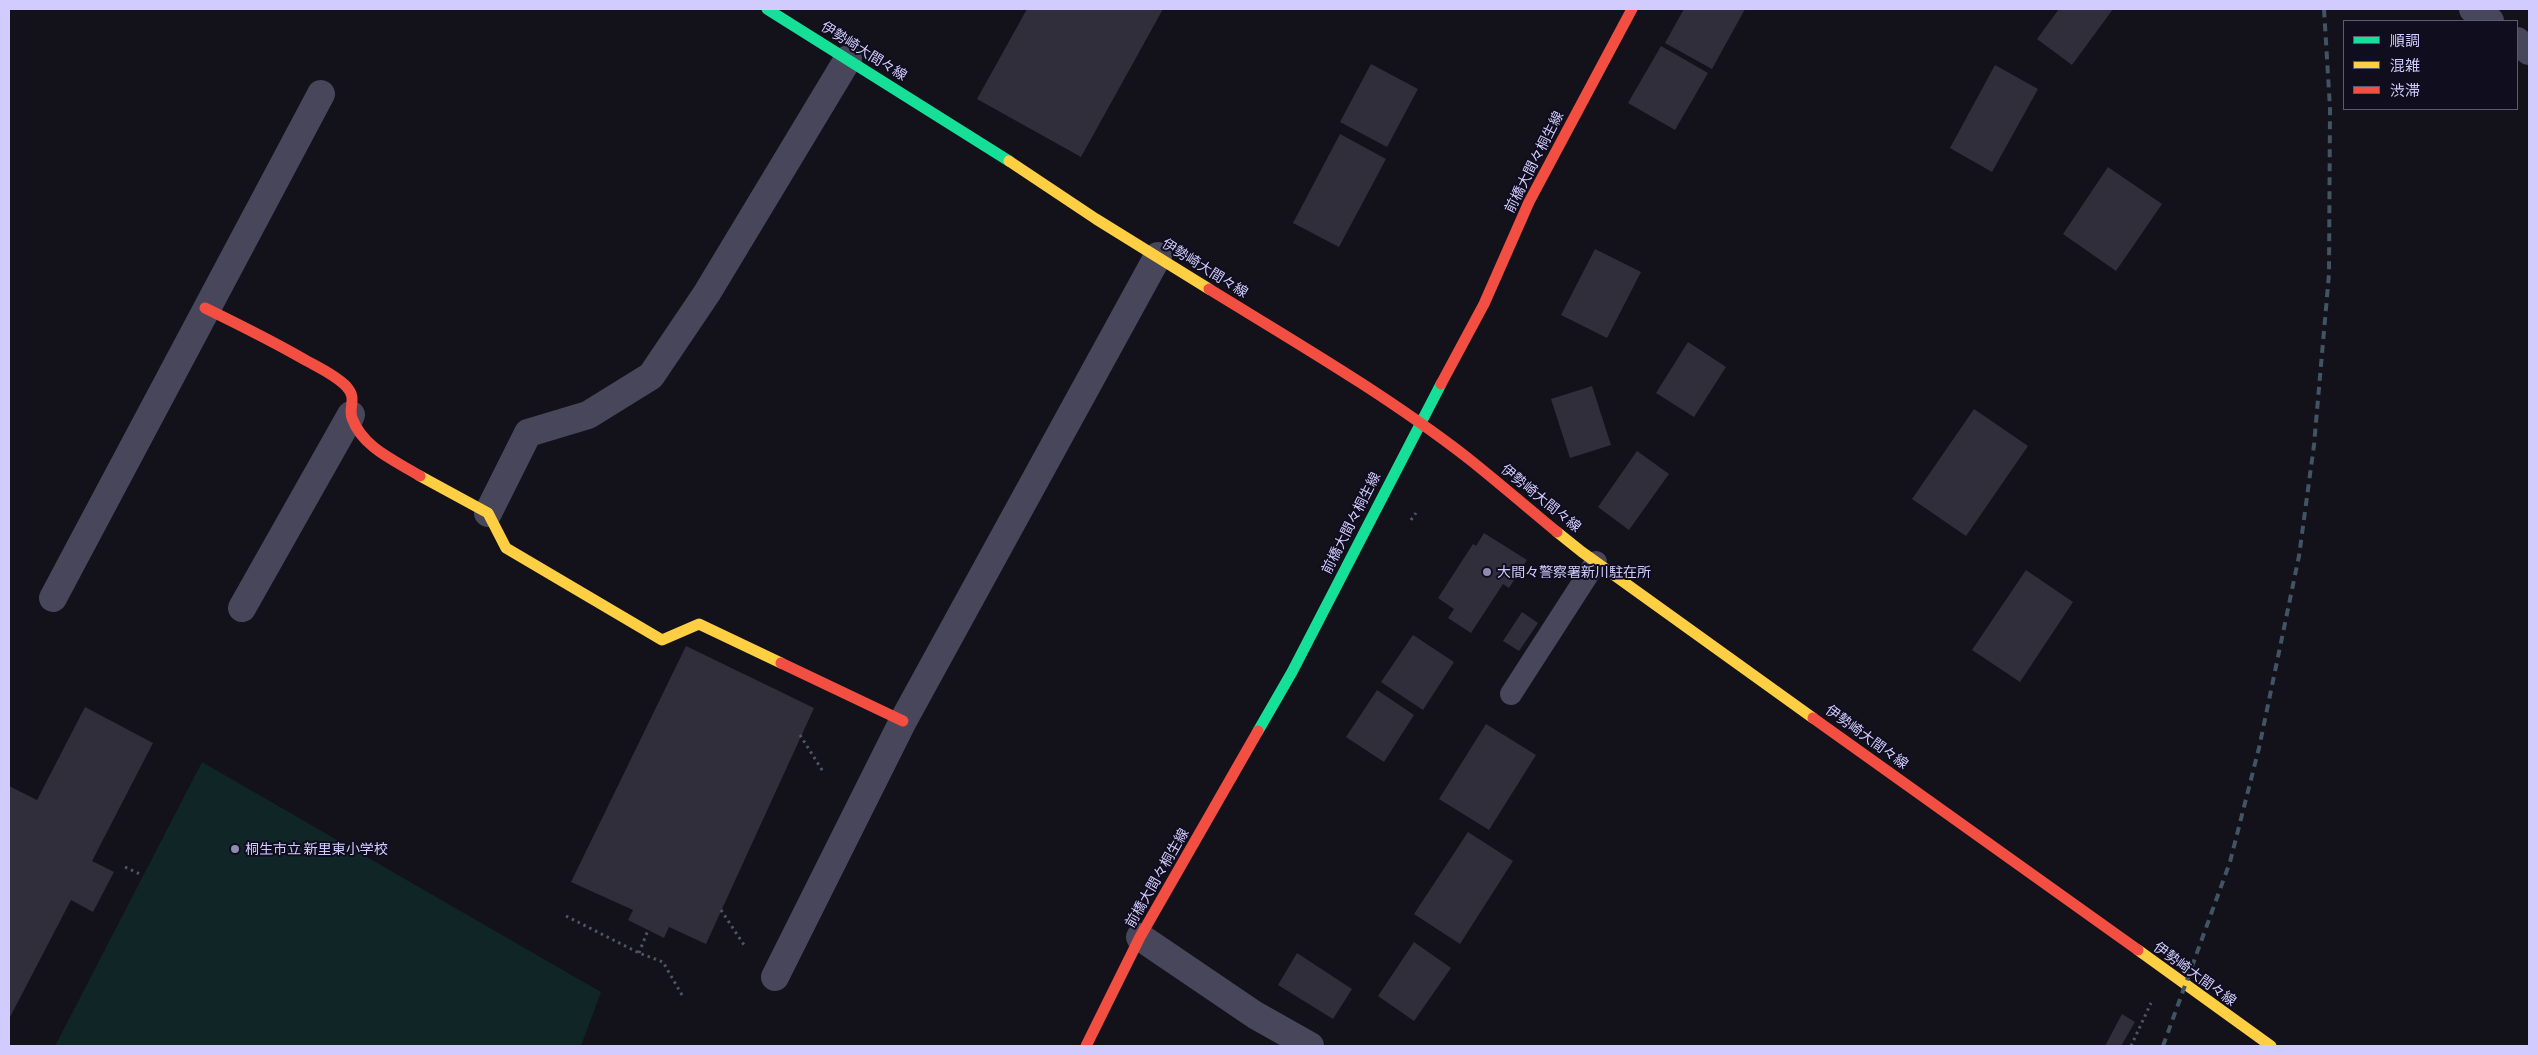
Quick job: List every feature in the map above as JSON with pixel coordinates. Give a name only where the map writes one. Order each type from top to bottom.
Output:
[{"type":"main road","name":"伊勢崎大間々線","points":[[767,9],[1310,351],[1420,423],[1470,459],[1596,562],[2271,1046]]},
{"type":"main road","name":"前橋大間々桐生線","points":[[1086,1046],[1140,937],[1292,672],[1420,423],[1484,304],[1529,202],[1632,9]]},
{"type":"main road","points":[[205,308],[278,344],[332,375],[347,387],[354,401],[351,415],[359,434],[370,446],[436,486],[488,513],[506,548],[662,640],[699,624],[903,721]]},
{"type":"street","points":[[2473,9],[2489,20]]},
{"type":"street","points":[[2518,42],[2529,51]]},
{"type":"street","points":[[488,513],[528,433],[588,415],[651,376],[707,293],[848,59]]},
{"type":"street","points":[[53,598],[320,94]]},
{"type":"street","points":[[775,977],[903,721],[1158,256]]},
{"type":"street","points":[[242,608],[351,415]]},
{"type":"street","points":[[1140,937],[1255,1016],[1310,1046]]},
{"type":"lane","points":[[1511,694],[1596,562]]},
{"type":"path","points":[[800,735],[824,773]]},
{"type":"path","points":[[124,867],[142,875]]},
{"type":"path","points":[[721,910],[744,945]]},
{"type":"path","points":[[566,916],[638,953],[663,962],[682,995]]},
{"type":"path","points":[[638,953],[648,930]]},
{"type":"path","points":[[2131,1046],[2152,1002]]},
{"type":"green space","points":[[202,762],[601,992],[581,1046],[55,1046]]},
{"type":"building","points":[[1027,9],[1163,9],[1081,157],[977,99]]},
{"type":"building","points":[[1684,9],[1745,9],[1712,69],[1665,43]]},
{"type":"building","points":[[2059,9],[2113,9],[2072,65],[2037,39]]},
{"type":"building","points":[[1661,46],[1708,73],[1675,130],[1628,103]]},
{"type":"building","points":[[1371,64],[1418,89],[1387,147],[1340,122]]},
{"type":"building","points":[[1995,65],[2038,89],[1992,172],[1950,148]]},
{"type":"building","points":[[1340,134],[1386,159],[1339,247],[1293,223]]},
{"type":"building","points":[[2108,167],[2162,204],[2116,271],[2063,234]]},
{"type":"building","points":[[1595,249],[1641,272],[1607,338],[1561,315]]},
{"type":"building","points":[[1688,342],[1726,367],[1694,417],[1656,393]]},
{"type":"building","points":[[1592,386],[1611,445],[1570,458],[1551,399]]},
{"type":"building","points":[[1974,409],[2028,446],[1966,536],[1912,499]]},
{"type":"building","points":[[1637,451],[1669,474],[1629,530],[1598,507]]},
{"type":"building","name":"大間々警察署新川駐在所","points":[[1484,533],[1527,560],[1509,588],[1503,584],[1471,633],[1448,618],[1454,609],[1438,598],[1473,544],[1476,546]]},
{"type":"building","points":[[2026,570],[2073,602],[2020,682],[1972,650]]},
{"type":"building","points":[[1522,612],[1538,623],[1519,651],[1503,641]]},
{"type":"building","points":[[1413,635],[1454,662],[1423,710],[1381,682]]},
{"type":"building","points":[[686,646],[814,708],[706,944],[669,927],[664,938],[628,920],[633,910],[571,882]]},
{"type":"building","points":[[1377,690],[1414,715],[1384,762],[1346,737]]},
{"type":"building","points":[[85,707],[153,743],[92,861],[114,872],[93,912],[71,900],[9,1019],[9,786],[37,800]]},
{"type":"building","points":[[1486,724],[1536,755],[1489,830],[1439,799]]},
{"type":"building","points":[[1468,832],[1513,861],[1460,944],[1414,914]]},
{"type":"building","points":[[1414,942],[1451,968],[1414,1021],[1378,996]]},
{"type":"building","points":[[1297,953],[1352,989],[1333,1019],[1278,985]]},
{"type":"building","points":[[2122,1014],[2135,1022],[2121,1046],[2105,1046]]},
{"type":"railway","points":[[2163,1046],[2230,862],[2259,748],[2299,556],[2314,445],[2329,274],[2330,108],[2324,9]]},
{"type":"traffic: fast","points":[[767,9],[1009,161]]},
{"type":"traffic: fast","points":[[1258,731],[1292,672],[1441,384]]},
{"type":"traffic: slow","points":[[1009,161],[1096,219],[1209,289]]},
{"type":"traffic: slow","points":[[420,476],[488,513],[506,548],[662,640],[699,624],[781,663]]},
{"type":"traffic: slow","points":[[1557,532],[1813,718]]},
{"type":"traffic: slow","points":[[2138,950],[2271,1046]]},
{"type":"traffic: jam","points":[[1441,384],[1484,304],[1529,202],[1632,9]]},
{"type":"traffic: jam","points":[[1209,289],[1407,413],[1469,459],[1557,532]]},
{"type":"traffic: jam","points":[[205,308],[269,340],[337,378],[350,391],[352,418],[364,437],[371,445],[390,459],[420,476]]},
{"type":"traffic: jam","points":[[781,663],[903,721]]},
{"type":"traffic: jam","points":[[1813,718],[2138,950]]},
{"type":"traffic: jam","points":[[1086,1046],[1140,937],[1258,731]]},
{"type":"place","name":"大間々警察署新川駐在所","points":[[1487,572]]},
{"type":"place","name":"桐生市立 新里東小学校","points":[[235,849]]}]
